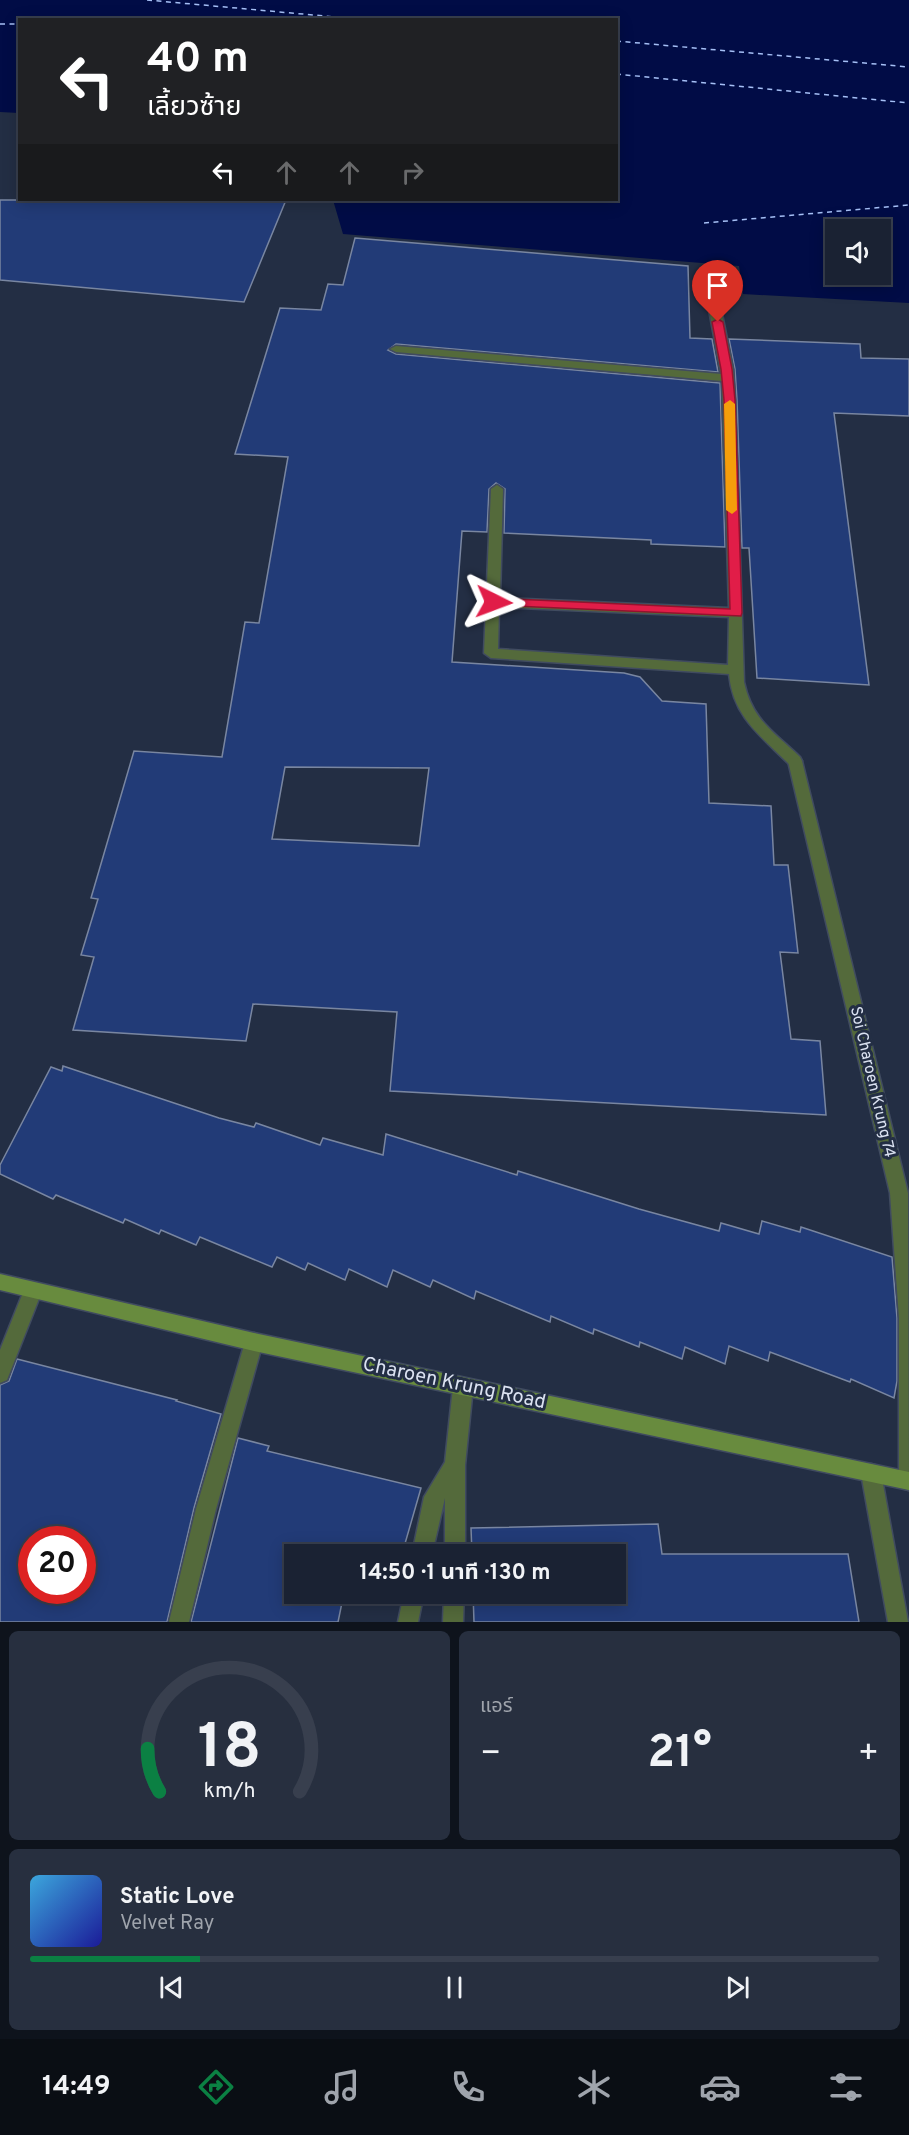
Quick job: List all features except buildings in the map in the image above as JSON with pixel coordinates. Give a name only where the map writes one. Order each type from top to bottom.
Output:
[{"type":"main road","name":"Charoen Krung Road","points":[[0,1282],[254,1342],[909,1481]]},
{"type":"street","points":[[497,489],[491,653],[734,669],[736,613],[729,400],[727,369],[713,299]]},
{"type":"street","points":[[396,349],[726,378]]},
{"type":"street","points":[[494,602],[736,613]]},
{"type":"street","name":"Soi Charoen Krung 74","points":[[734,669],[743,705],[754,724],[779,744],[795,761],[899,1193],[908,1318],[909,1481]]},
{"type":"street","points":[[0,1374],[33,1291]]},
{"type":"street","points":[[179,1622],[206,1509],[254,1342]]},
{"type":"street","points":[[455,1544],[454,1465],[463,1387]]},
{"type":"street","points":[[424,1544],[435,1497],[454,1465]]},
{"type":"street","points":[[871,1473],[898,1622]]},
{"type":"street","points":[[408,1622],[412,1604]]},
{"type":"street","points":[[453,1622],[454,1604]]},
{"type":"shaded area","points":[[0,0],[909,0],[909,303],[743,294],[739,266],[343,234],[333,201],[618,201],[618,18],[18,18],[18,113],[0,112]]},
{"type":"ferry route","points":[[147,0],[347,18]]},
{"type":"ferry route","points":[[0,24],[18,24]]},
{"type":"ferry route","points":[[618,41],[909,67]]},
{"type":"ferry route","points":[[618,74],[909,103]]},
{"type":"ferry route","points":[[704,223],[909,205]]},
{"type":"slow traffic","points":[[730,404],[732,510]]},
{"type":"route","points":[[494,602],[736,613],[729,400],[727,369],[718,322]]}]
